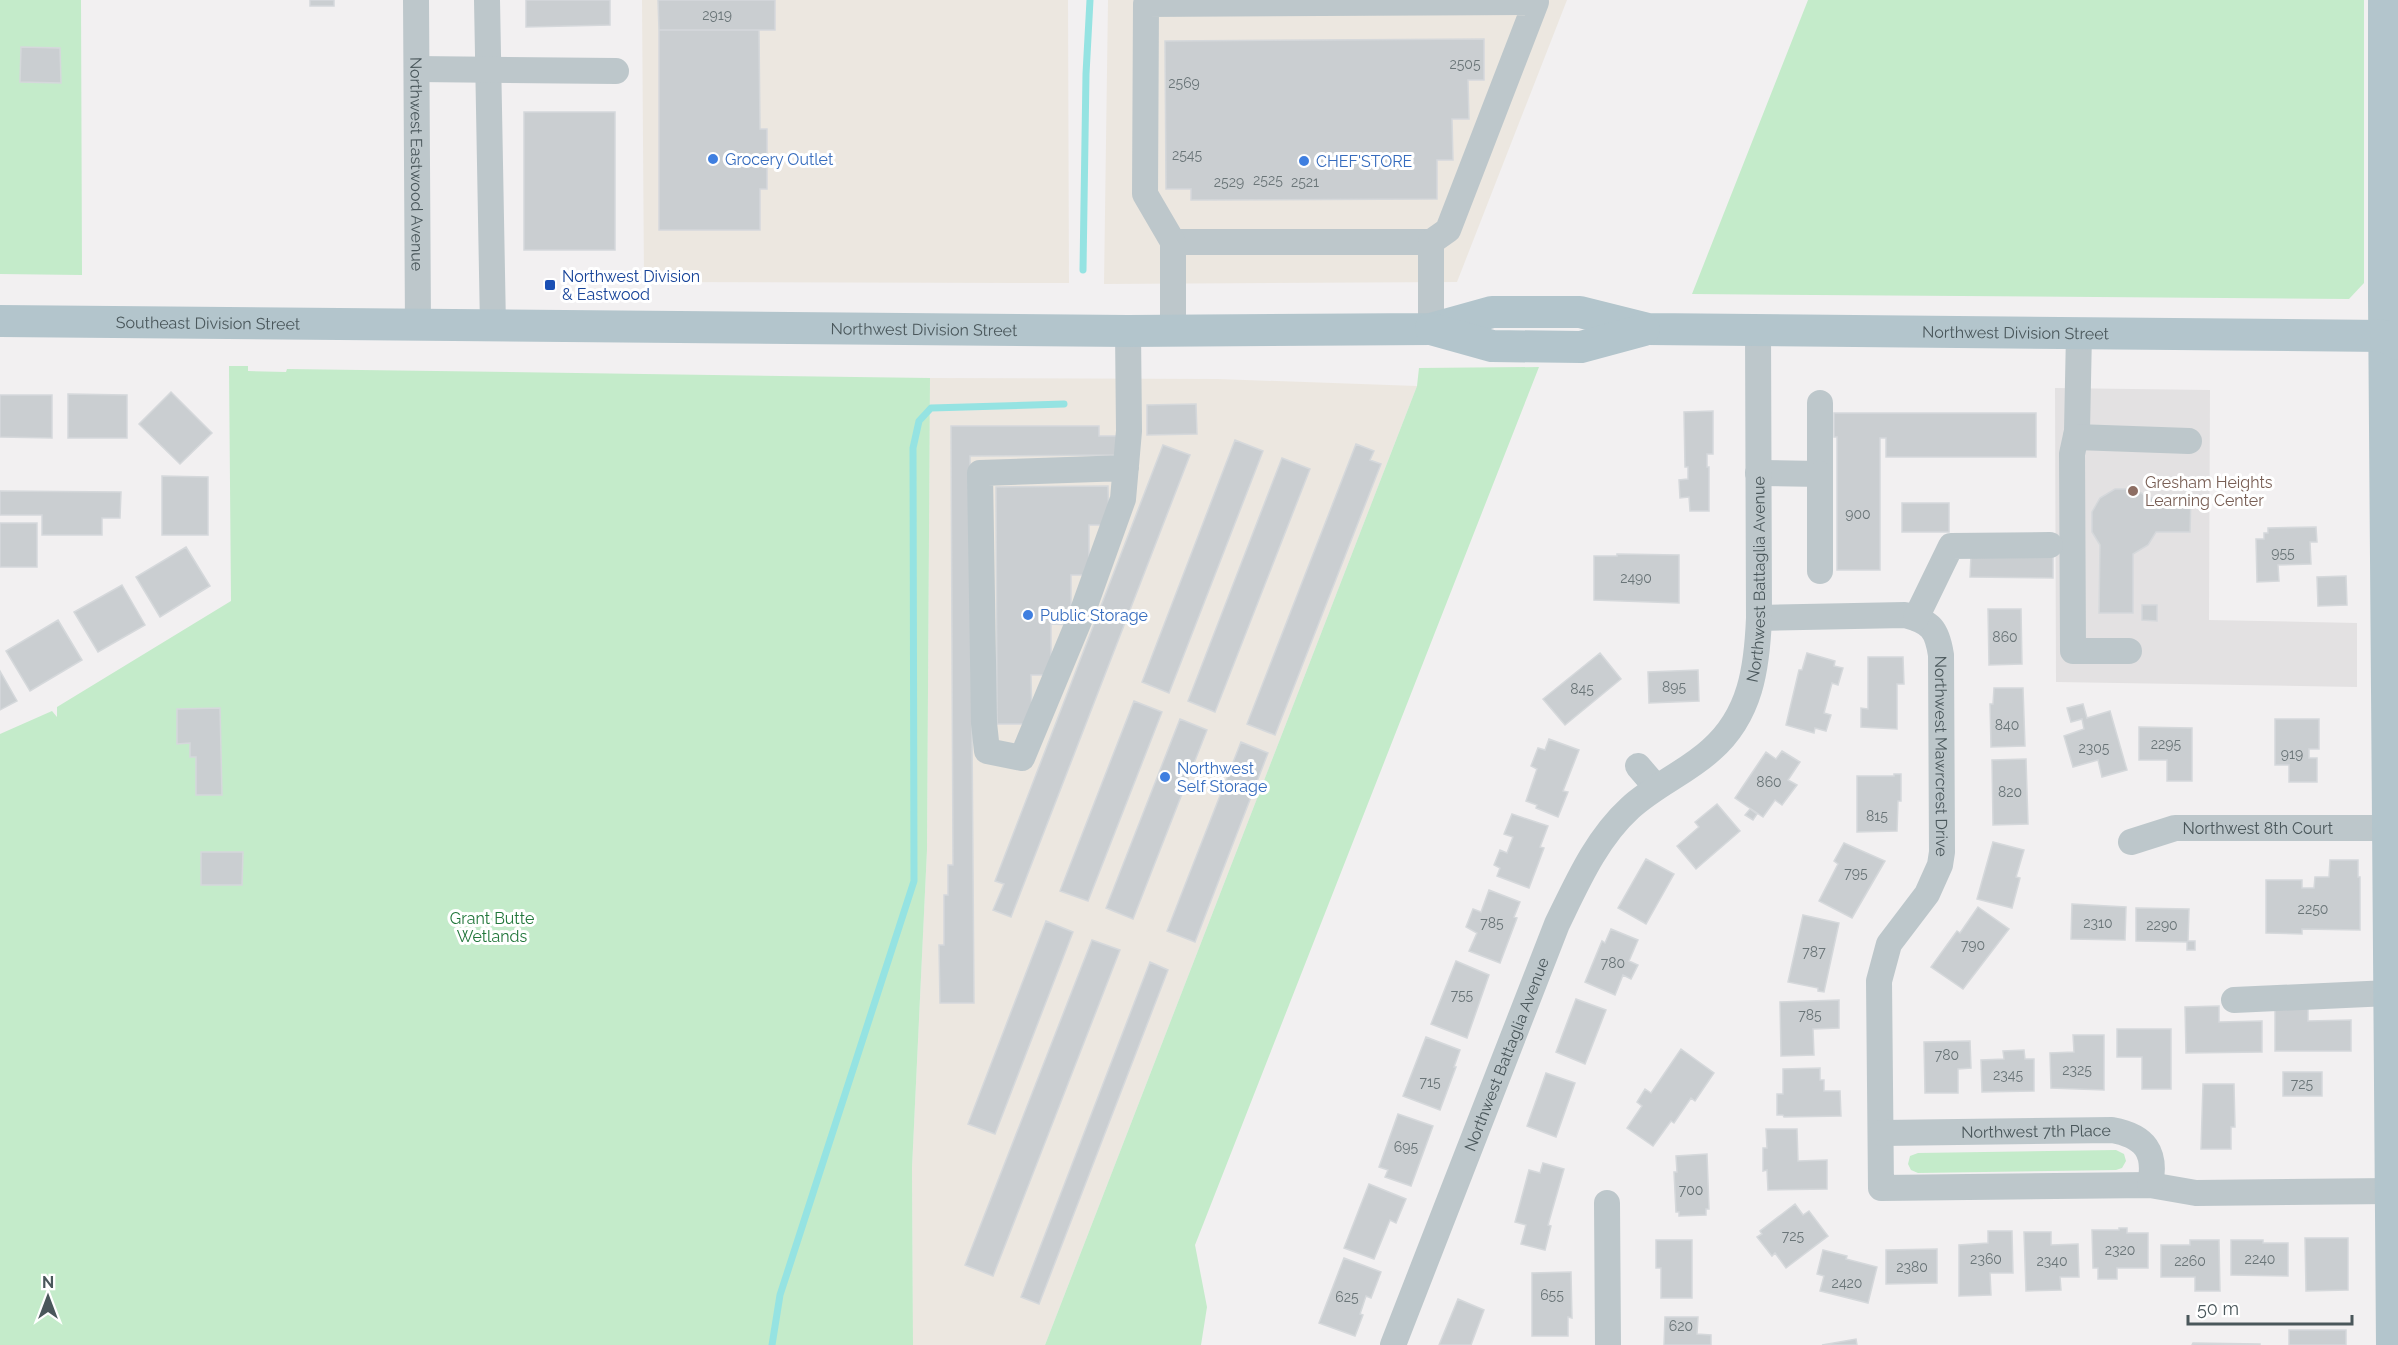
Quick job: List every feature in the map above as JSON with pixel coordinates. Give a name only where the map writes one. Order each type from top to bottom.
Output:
[{"type":"main road","points":[[2384,0],[2391,62],[2394,336],[2388,828],[2391,1191],[2395,1234],[2392,1345]]},
{"type":"main road","name":"Southeast Division Street","points":[[0,321],[418,326]]},
{"type":"main road","name":"Northwest Division Street","points":[[418,326],[1128,331],[1431,329],[1492,346],[1581,347],[1648,329],[2394,336]]},
{"type":"street","name":"Northwest Eastwood Avenue","points":[[416,0],[418,326]]},
{"type":"street","points":[[487,0],[493,327]]},
{"type":"street","points":[[1173,242],[1431,242],[1448,230],[1536,2],[1146,4],[1145,194],[1173,242],[1173,330]]},
{"type":"street","points":[[417,69],[616,71]]},
{"type":"street","points":[[1431,242],[1431,329]]},
{"type":"street","name":"Northwest Battaglia Avenue","points":[[1393,1345],[1557,924],[1582,873],[1604,839],[1628,810],[1656,787],[1711,751],[1733,727],[1745,705],[1753,681],[1759,618],[1758,329]]},
{"type":"street","points":[[1126,468],[980,473],[984,723],[987,751],[1022,758],[1081,616],[1123,499],[1126,468],[1129,431],[1128,331]]},
{"type":"street","points":[[2079,333],[2076,437],[2072,454],[2073,651],[2129,651]]},
{"type":"street","points":[[1820,403],[1820,571]]},
{"type":"street","points":[[2076,437],[2189,441]]},
{"type":"street","points":[[1758,473],[1821,474]]},
{"type":"street","points":[[1759,618],[1905,615],[1916,618],[1951,546],[2050,545]]},
{"type":"street","name":"Northwest Mawrcrest Drive","points":[[1916,618],[1923,620],[1934,630],[1941,655],[1942,852],[1940,865],[1927,894],[1889,944],[1879,981],[1881,1188],[2150,1185]]},
{"type":"street","points":[[1638,766],[1656,787]]},
{"type":"street","name":"Northwest 8th Court","points":[[2130,842],[2175,828],[2388,828]]},
{"type":"street","points":[[2234,1000],[2390,993]]},
{"type":"street","name":"Northwest 7th Place","points":[[1882,1133],[2112,1130],[2128,1133],[2147,1146],[2153,1168],[2150,1185]]},
{"type":"street","points":[[2150,1185],[2196,1193],[2391,1191]]},
{"type":"street","points":[[1607,1203],[1608,1345]]},
{"type":"shaded area","points":[[642,0],[1068,0],[1069,283],[644,282]]},
{"type":"shaded area","points":[[1108,0],[1567,0],[1457,282],[1104,284]]},
{"type":"shaded area","name":"Northwest Self Storage","points":[[930,378],[1218,379],[1417,386],[1045,1345],[913,1345],[912,1168],[927,850]]},
{"type":"shaded area","name":"Gresham Heights Learning Center","points":[[2055,388],[2210,390],[2209,620],[2357,623],[2357,687],[2056,682]]},
{"type":"green space","points":[[0,0],[81,0],[82,275],[0,274]]},
{"type":"green space","points":[[1808,0],[2364,0],[2364,283],[2349,299],[1692,294]]},
{"type":"green space","name":"Grant Butte Wetlands","points":[[229,366],[248,366],[248,371],[286,372],[287,369],[930,378],[927,850],[912,1168],[913,1345],[0,1345],[0,734],[52,711],[57,717],[57,707],[231,601]]},
{"type":"green space","points":[[1539,367],[1195,1245],[1207,1307],[1201,1345],[1045,1345],[1417,386],[1419,368]]},
{"type":"green space","points":[[2116,1150],[2124,1154],[2126,1161],[2122,1168],[2116,1170],[1918,1173],[1911,1170],[1908,1164],[1910,1156],[1918,1153]]},
{"type":"building","points":[[310,0],[334,0],[334,6],[310,6]]},
{"type":"building","points":[[526,0],[610,0],[610,25],[526,27]]},
{"type":"building","points":[[658,0],[775,0],[775,30],[659,30]]},
{"type":"building","name":"Grocery Outlet","points":[[659,30],[759,30],[760,129],[767,129],[767,189],[760,189],[760,230],[659,230]]},
{"type":"building","points":[[1484,39],[1484,80],[1468,80],[1469,119],[1452,119],[1453,160],[1437,160],[1437,199],[1191,200],[1191,189],[1166,189],[1165,41]]},
{"type":"building","points":[[21,47],[60,48],[61,83],[20,82]]},
{"type":"building","points":[[524,112],[615,112],[615,250],[524,250]]},
{"type":"building","points":[[171,392],[212,433],[180,464],[139,424]]},
{"type":"building","points":[[68,394],[127,395],[127,438],[68,438]]},
{"type":"building","points":[[0,395],[52,395],[52,438],[0,437]]},
{"type":"building","points":[[1196,404],[1197,434],[1147,435],[1147,405]]},
{"type":"building","points":[[1713,411],[1713,454],[1707,454],[1709,511],[1690,511],[1689,497],[1680,498],[1679,480],[1688,479],[1688,467],[1685,467],[1684,412]]},
{"type":"building","points":[[1834,413],[2036,413],[2036,457],[1886,457],[1886,438],[1880,438],[1880,570],[1837,570],[1837,437],[1834,437]]},
{"type":"building","points":[[951,426],[1099,426],[1099,436],[1118,436],[1118,455],[970,456],[974,1003],[940,1003],[939,945],[944,945],[944,895],[948,895],[948,865],[953,865]]},
{"type":"building","points":[[1235,440],[1263,451],[1169,693],[1142,682]]},
{"type":"building","points":[[1356,444],[1374,451],[1370,460],[1381,464],[1275,735],[1247,724]]},
{"type":"building","points":[[1163,445],[1190,455],[1011,917],[993,910],[1004,884],[995,881]]},
{"type":"building","points":[[1282,458],[1310,469],[1215,712],[1188,701]]},
{"type":"building","points":[[162,476],[208,477],[208,535],[162,535]]},
{"type":"building","points":[[1108,486],[1109,525],[1089,525],[1089,575],[1071,575],[1071,625],[1051,624],[1051,675],[1031,675],[1032,724],[997,724],[996,487]]},
{"type":"building","points":[[2115,489],[2134,489],[2150,498],[2182,498],[2182,495],[2191,495],[2190,532],[2156,532],[2148,545],[2133,554],[2133,613],[2099,613],[2100,545],[2092,532],[2092,512],[2100,498]]},
{"type":"building","points":[[0,491],[121,492],[120,518],[102,518],[102,535],[42,535],[42,515],[0,515]]},
{"type":"building","points":[[1902,503],[1949,503],[1949,532],[1902,532]]},
{"type":"building","points":[[0,523],[37,523],[37,567],[0,567]]},
{"type":"building","points":[[2316,527],[2317,542],[2310,542],[2311,564],[2278,565],[2279,581],[2257,582],[2256,539],[2264,539],[2264,533],[2268,533],[2268,528]]},
{"type":"building","points":[[186,547],[210,586],[160,617],[136,577]]},
{"type":"building","points":[[1617,554],[1679,555],[1679,603],[1594,600],[1594,556],[1617,556]]},
{"type":"building","points":[[1971,555],[2053,556],[2053,578],[1970,577]]},
{"type":"building","points":[[2346,576],[2347,605],[2318,606],[2317,577]]},
{"type":"building","points":[[122,585],[145,625],[98,652],[74,612]]},
{"type":"building","points":[[2142,605],[2157,605],[2157,621],[2142,620]]},
{"type":"building","points":[[1988,609],[2021,609],[2022,664],[1989,665]]},
{"type":"building","points":[[58,620],[82,660],[30,691],[6,651]]},
{"type":"building","points":[[1600,653],[1621,679],[1565,725],[1543,699]]},
{"type":"building","points":[[1807,653],[1835,661],[1834,666],[1843,668],[1838,685],[1832,683],[1824,713],[1831,715],[1826,731],[1815,728],[1814,733],[1786,725],[1799,670],[1802,670]]},
{"type":"building","points":[[1868,657],[1903,657],[1904,684],[1897,684],[1897,729],[1861,727],[1861,708],[1868,709]]},
{"type":"building","points":[[1698,670],[1699,701],[1649,703],[1648,672]]},
{"type":"building","points":[[0,671],[17,701],[0,710]]},
{"type":"building","points":[[1994,688],[2023,688],[2025,746],[1991,747],[1990,704],[1993,704]]},
{"type":"building","points":[[1134,701],[1162,712],[1088,901],[1060,891]]},
{"type":"building","points":[[2083,704],[2087,718],[2110,711],[2127,770],[2102,777],[2098,760],[2073,767],[2064,736],[2084,729],[2082,719],[2071,722],[2067,708]]},
{"type":"building","points":[[220,708],[222,795],[196,795],[196,757],[190,757],[190,743],[177,744],[177,709]]},
{"type":"building","points":[[1180,719],[1207,730],[1133,919],[1106,908]]},
{"type":"building","points":[[2275,719],[2319,719],[2319,749],[2309,749],[2309,758],[2317,758],[2317,782],[2289,782],[2289,765],[2275,765]]},
{"type":"building","points":[[2139,727],[2192,728],[2192,781],[2167,781],[2167,760],[2139,760]]},
{"type":"building","points":[[1549,739],[1579,750],[1563,791],[1568,792],[1558,817],[1526,801],[1537,769],[1531,766],[1538,748],[1545,750]]},
{"type":"building","points":[[1241,742],[1268,753],[1195,942],[1167,931]]},
{"type":"building","points":[[1782,751],[1800,762],[1788,780],[1797,785],[1782,805],[1775,800],[1763,817],[1735,798],[1766,752],[1776,759]]},
{"type":"building","points":[[2026,759],[2028,824],[1993,825],[1992,760]]},
{"type":"building","points":[[1894,774],[1901,774],[1901,801],[1898,801],[1897,831],[1857,832],[1857,776],[1894,776]]},
{"type":"building","points":[[1717,804],[1740,831],[1696,869],[1677,846],[1699,827],[1695,822]]},
{"type":"building","points":[[1750,809],[1757,814],[1753,820],[1745,815]]},
{"type":"building","points":[[1512,814],[1548,826],[1540,847],[1544,848],[1529,888],[1497,876],[1500,868],[1494,865],[1500,850],[1507,853],[1513,837],[1504,834]]},
{"type":"building","points":[[1993,842],[2024,850],[2016,877],[2020,878],[2012,908],[1977,899]]},
{"type":"building","points":[[1844,843],[1885,861],[1852,918],[1819,901],[1838,864],[1834,861]]},
{"type":"building","points":[[201,852],[243,852],[242,885],[201,885]]},
{"type":"building","points":[[1646,859],[1674,874],[1646,924],[1618,908]]},
{"type":"building","points":[[2330,860],[2358,860],[2360,930],[2302,929],[2302,934],[2266,933],[2266,880],[2302,880],[2302,888],[2314,888],[2315,877],[2329,877]]},
{"type":"building","points":[[1489,890],[1520,902],[1514,917],[1517,918],[1500,963],[1469,951],[1477,933],[1466,927],[1473,909],[1481,912]]},
{"type":"building","points":[[2072,904],[2126,907],[2125,940],[2071,939]]},
{"type":"building","points":[[1978,907],[2009,929],[1963,989],[1931,967],[1957,931],[1960,933]]},
{"type":"building","points":[[2136,908],[2189,909],[2188,941],[2195,941],[2195,950],[2187,950],[2187,942],[2136,941]]},
{"type":"building","points":[[1803,915],[1839,923],[1824,992],[1818,991],[1818,988],[1788,982]]},
{"type":"building","points":[[1046,921],[1073,932],[995,1134],[968,1124]]},
{"type":"building","points":[[1611,929],[1638,940],[1629,961],[1638,965],[1631,979],[1623,975],[1615,995],[1585,982],[1602,941],[1605,943]]},
{"type":"building","points":[[1092,940],[1120,950],[993,1276],[965,1265]]},
{"type":"building","points":[[1456,961],[1489,975],[1467,1038],[1431,1024]]},
{"type":"building","points":[[1150,962],[1168,970],[1039,1304],[1021,1297]]},
{"type":"building","points":[[1576,999],[1606,1010],[1585,1064],[1556,1052]]},
{"type":"building","points":[[1839,1000],[1839,1028],[1813,1029],[1814,1055],[1781,1056],[1780,1002]]},
{"type":"building","points":[[2275,1005],[2308,1005],[2308,1021],[2351,1020],[2351,1051],[2275,1051]]},
{"type":"building","points":[[2219,1006],[2219,1022],[2262,1021],[2262,1052],[2186,1053],[2185,1007]]},
{"type":"building","points":[[2117,1029],[2171,1029],[2171,1089],[2142,1089],[2142,1057],[2117,1057]]},
{"type":"building","points":[[2073,1035],[2104,1035],[2104,1090],[2051,1088],[2050,1053],[2074,1052]]},
{"type":"building","points":[[1426,1037],[1460,1050],[1440,1110],[1403,1096]]},
{"type":"building","points":[[1970,1041],[1971,1068],[1958,1069],[1958,1093],[1925,1093],[1924,1042]]},
{"type":"building","points":[[1681,1049],[1714,1073],[1695,1101],[1691,1098],[1674,1123],[1671,1121],[1653,1146],[1627,1128],[1642,1106],[1637,1102],[1645,1089],[1651,1093]]},
{"type":"building","points":[[2024,1050],[2025,1059],[2034,1059],[2034,1091],[1982,1092],[1981,1060],[2004,1059],[2003,1051]]},
{"type":"building","points":[[1820,1068],[1820,1080],[1824,1080],[1824,1091],[1840,1091],[1841,1116],[1784,1117],[1777,1115],[1777,1094],[1783,1094],[1783,1069]]},
{"type":"building","points":[[2283,1072],[2322,1072],[2322,1096],[2283,1096]]},
{"type":"building","points":[[1546,1073],[1575,1083],[1556,1137],[1527,1126]]},
{"type":"building","points":[[2203,1084],[2234,1084],[2235,1127],[2231,1127],[2231,1149],[2201,1149]]},
{"type":"building","points":[[1398,1114],[1433,1126],[1411,1186],[1385,1177],[1388,1170],[1379,1167]]},
{"type":"building","points":[[1766,1129],[1797,1129],[1798,1161],[1827,1160],[1827,1189],[1768,1190],[1767,1170],[1763,1171],[1763,1148],[1767,1148]]},
{"type":"building","points":[[1707,1154],[1709,1209],[1706,1209],[1706,1215],[1679,1216],[1679,1212],[1676,1212],[1674,1172],[1677,1172],[1676,1156]]},
{"type":"building","points":[[1543,1163],[1564,1169],[1548,1225],[1551,1226],[1545,1250],[1521,1244],[1526,1225],[1515,1222],[1529,1170],[1540,1173]]},
{"type":"building","points":[[1369,1184],[1406,1199],[1396,1223],[1390,1220],[1374,1259],[1344,1248]]},
{"type":"building","points":[[1795,1204],[1803,1215],[1809,1211],[1828,1236],[1786,1268],[1775,1253],[1772,1256],[1757,1237],[1762,1234],[1760,1231]]},
{"type":"building","points":[[2119,1228],[2127,1228],[2127,1233],[2148,1233],[2148,1268],[2117,1268],[2117,1279],[2098,1279],[2098,1268],[2093,1268],[2092,1230],[2119,1230]]},
{"type":"building","points":[[1988,1231],[2012,1231],[2013,1273],[1990,1273],[1991,1295],[1959,1296],[1959,1245],[1988,1243]]},
{"type":"building","points":[[2024,1232],[2051,1232],[2051,1245],[2078,1244],[2079,1277],[2060,1277],[2061,1290],[2026,1291]]},
{"type":"building","points":[[2305,1238],[2348,1238],[2348,1290],[2306,1291]]},
{"type":"building","points":[[1656,1240],[1692,1240],[1692,1298],[1661,1298],[1661,1268],[1656,1268]]},
{"type":"building","points":[[2190,1240],[2219,1240],[2220,1291],[2195,1291],[2195,1277],[2161,1277],[2161,1245],[2190,1245]]},
{"type":"building","points":[[2231,1240],[2288,1243],[2288,1276],[2231,1275]]},
{"type":"building","points":[[1937,1249],[1937,1283],[1886,1284],[1886,1250]]},
{"type":"building","points":[[1823,1250],[1877,1267],[1868,1303],[1820,1291],[1824,1276],[1817,1274]]},
{"type":"building","points":[[1344,1258],[1381,1272],[1371,1298],[1366,1296],[1360,1314],[1363,1315],[1355,1336],[1319,1323]]},
{"type":"building","points":[[1571,1272],[1572,1318],[1568,1317],[1568,1336],[1532,1336],[1532,1273]]},
{"type":"building","points":[[1458,1299],[1484,1310],[1471,1345],[1439,1345]]},
{"type":"building","points":[[1665,1317],[1698,1317],[1697,1334],[1711,1335],[1711,1345],[1664,1345]]},
{"type":"building","points":[[2289,1330],[2346,1330],[2346,1345],[2289,1345]]},
{"type":"building","points":[[1856,1339],[1857,1345],[1822,1345]]},
{"type":"building","points":[[2193,1343],[2260,1344],[2260,1345],[2192,1345]]},
{"type":"waterway","points":[[1083,270],[1086,74],[1090,0]]},
{"type":"waterway","points":[[772,1345],[780,1295],[914,881],[913,448],[919,421],[931,408],[1064,404]]},
{"type":"place","name":"Grocery Outlet","points":[[713,159]]},
{"type":"place","name":"CHEF'STORE","points":[[1304,161]]},
{"type":"place","name":"Northwest Division & Eastwood","points":[[550,285]]},
{"type":"place","name":"Gresham Heights Learning Center","points":[[2133,491]]},
{"type":"place","name":"Public Storage","points":[[1028,615]]},
{"type":"place","name":"Northwest Self Storage","points":[[1165,777]]}]
